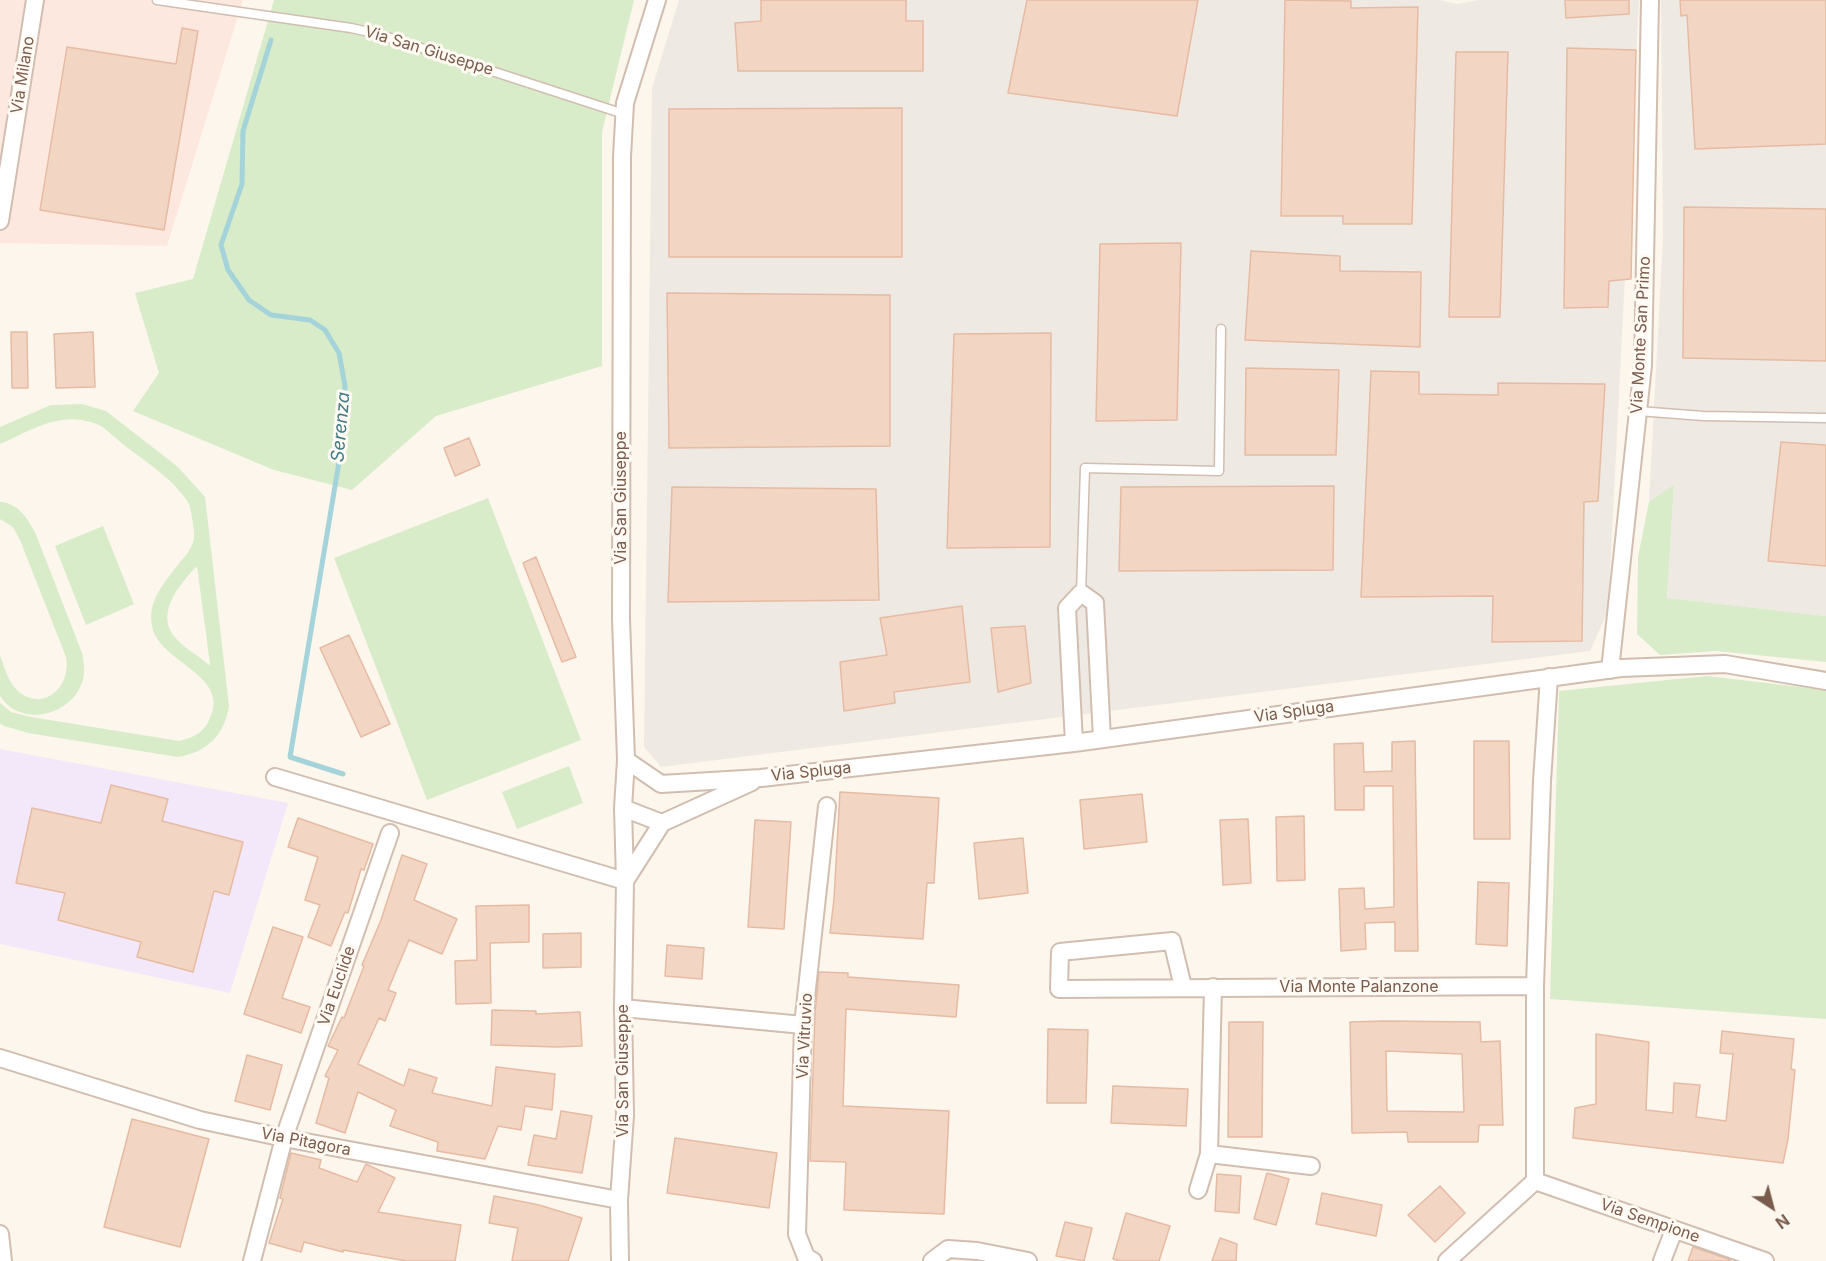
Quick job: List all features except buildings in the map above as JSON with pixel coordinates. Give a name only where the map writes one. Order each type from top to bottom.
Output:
[{"type":"street","name":"Via Milano","points":[[0,221],[34,0]]},
{"type":"street","name":"Via San Giuseppe","points":[[620,1261],[619,1200],[625,1115],[623,808],[626,760],[621,619],[622,157],[624,114],[633,73],[657,0]]},
{"type":"street","name":"Via Monte San Primo","points":[[1610,669],[1643,365],[1650,0]]},
{"type":"street","points":[[1074,743],[1067,608],[1081,593],[1095,603],[1102,739]]},
{"type":"street","name":"Via Spluga","points":[[626,760],[661,784],[761,778],[1074,743],[1610,669],[1725,664],[1826,681]]},
{"type":"street","points":[[1447,1261],[1535,1181],[1535,986],[1542,781],[1549,677]]},
{"type":"street","points":[[275,777],[625,882],[662,822],[623,808]]},
{"type":"street","name":"Via Spluga","points":[[662,822],[761,778]]},
{"type":"street","name":"Via Vitruvio","points":[[813,1261],[806,1257],[797,1234],[803,1025],[826,806]]},
{"type":"street","name":"Via Euclide","points":[[252,1261],[284,1138],[390,833]]},
{"type":"street","name":"Via Monte Palanzone","points":[[1183,987],[1172,941],[1060,952],[1059,989],[1535,986]]},
{"type":"street","points":[[1198,1190],[1209,1154],[1213,987]]},
{"type":"street","points":[[623,1008],[803,1025]]},
{"type":"street","name":"Via Pitagora","points":[[0,1058],[168,1111],[284,1138],[619,1200]]},
{"type":"street","points":[[1209,1154],[1311,1166]]},
{"type":"street","name":"Via Sempione","points":[[1535,1181],[1766,1261]]},
{"type":"street","points":[[1662,1261],[1674,1230]]},
{"type":"street","points":[[0,1234],[3,1261]]},
{"type":"street","points":[[932,1261],[948,1249],[995,1254],[1028,1261]]},
{"type":"lane","name":"Via San Giuseppe","points":[[157,0],[229,9],[378,34],[624,114]]},
{"type":"lane","points":[[1081,593],[1085,468],[1219,471],[1221,329]]},
{"type":"lane","points":[[1638,411],[1703,416],[1826,418]]},
{"type":"shaded area","points":[[0,0],[243,0],[167,246],[0,243]]},
{"type":"shaded area","points":[[679,0],[1440,0],[1457,4],[1479,0],[1639,0],[1608,611],[1590,651],[661,767],[644,747],[652,88]]},
{"type":"shaded area","points":[[1661,0],[1826,0],[1826,616],[1667,598],[1674,486],[1649,502],[1663,238]]},
{"type":"shaded area","points":[[0,749],[288,803],[230,993],[0,944]]},
{"type":"green space","points":[[274,0],[634,0],[602,132],[602,366],[436,416],[352,490],[274,470],[133,411],[159,373],[135,293],[193,279]]},
{"type":"green space","points":[[82,404],[106,411],[178,467],[205,497],[229,706],[227,717],[218,734],[206,747],[198,751],[178,757],[28,733],[0,723],[0,703],[11,712],[31,717],[179,741],[205,728],[214,704],[211,691],[203,680],[159,642],[151,620],[154,601],[158,593],[189,551],[193,541],[193,525],[188,502],[159,471],[106,429],[93,423],[71,419],[50,422],[0,444],[0,427],[51,405]],"holes":[[[197,566],[210,664],[181,643],[168,626],[167,616],[173,598]]]},
{"type":"green space","points":[[1674,485],[1667,598],[1826,616],[1826,662],[1716,651],[1660,655],[1637,634],[1638,557],[1649,502]]},
{"type":"green space","points":[[488,498],[581,740],[427,800],[334,558]]},
{"type":"green space","points":[[0,502],[17,508],[35,532],[82,653],[84,677],[75,696],[66,705],[43,714],[31,715],[19,712],[9,706],[0,696],[0,655],[13,686],[25,696],[35,699],[44,698],[59,688],[67,669],[66,657],[20,540],[13,527],[0,519]]},
{"type":"green space","points":[[103,526],[134,604],[86,625],[55,546]]},
{"type":"green space","points":[[1707,676],[1826,690],[1826,1019],[1550,999],[1559,691]]},
{"type":"green space","points":[[569,766],[583,803],[517,829],[502,792]]},
{"type":"waterway","name":"Serenza","points":[[271,40],[243,131],[242,184],[221,245],[228,270],[249,300],[271,315],[310,320],[325,330],[339,353],[345,386],[339,462],[290,757],[343,774]]}]
